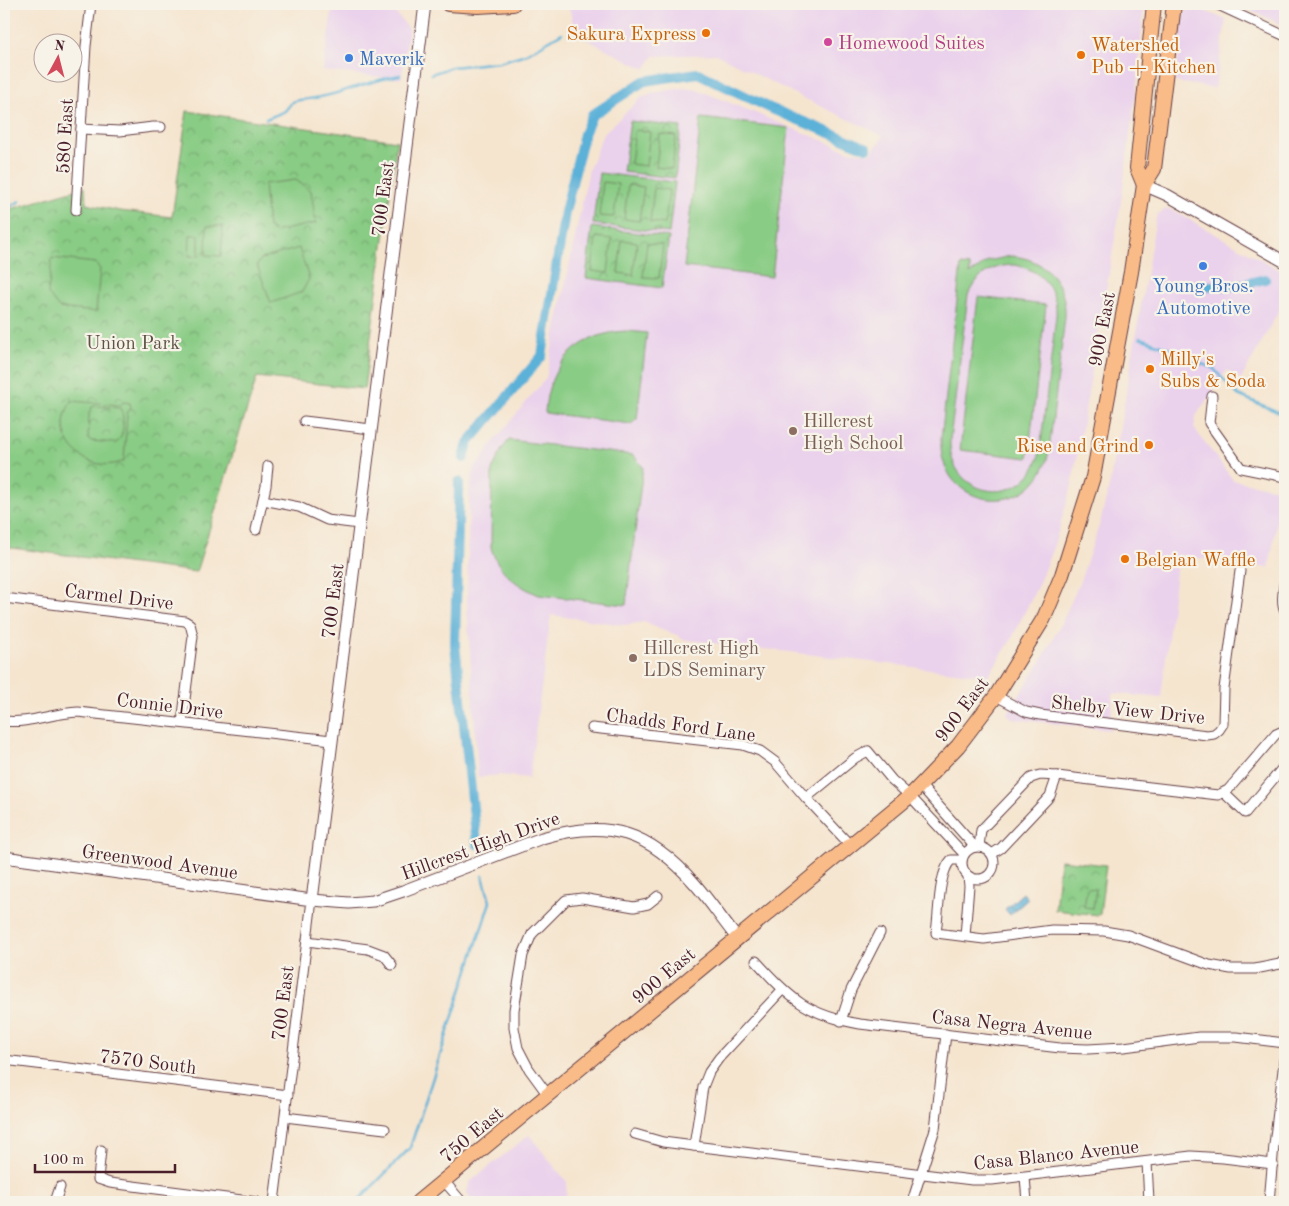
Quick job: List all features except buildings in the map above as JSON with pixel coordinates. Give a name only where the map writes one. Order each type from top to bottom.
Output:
[{"type":"main road","points":[[448,4],[478,6],[513,4]]},
{"type":"main road","name":"900 East","points":[[1144,185],[1137,168],[1154,4]]},
{"type":"main road","name":"900 East","points":[[548,1095],[851,846],[921,786],[958,746],[996,696],[1044,618],[1062,575],[1086,504],[1093,476],[1131,272],[1144,185],[1154,170],[1174,4]]},
{"type":"main road","name":"750 East","points":[[418,1202],[548,1095]]},
{"type":"street","name":"580 East","points":[[76,210],[86,46],[91,4]]},
{"type":"street","name":"700 East","points":[[274,1202],[425,4]]},
{"type":"street","points":[[1216,4],[1285,36]]},
{"type":"street","points":[[81,129],[120,131],[152,126],[161,127]]},
{"type":"street","points":[[1144,185],[1167,195],[1285,262]]},
{"type":"street","points":[[1212,396],[1209,423],[1241,468],[1285,477]]},
{"type":"street","points":[[304,421],[371,429]]},
{"type":"street","points":[[256,530],[268,466]]},
{"type":"street","points":[[263,500],[299,507],[327,520],[359,524]]},
{"type":"street","name":"Shelby View Drive","points":[[996,696],[1026,712],[1040,715],[1207,735],[1214,734],[1223,724],[1224,689],[1240,571]]},
{"type":"street","points":[[1285,578],[1283,606],[1285,611]]},
{"type":"street","name":"Carmel Drive","points":[[4,598],[185,621],[190,624],[192,636],[182,723]]},
{"type":"street","name":"Connie Drive","points":[[4,720],[23,721],[56,714],[78,712],[332,740]]},
{"type":"street","name":"Chadds Ford Lane","points":[[592,728],[751,747],[768,755],[851,846]]},
{"type":"street","points":[[1285,730],[1276,734],[1224,793],[1218,795],[1057,776],[1040,775],[1031,778],[981,830],[977,847],[963,857],[951,860],[946,865],[942,880],[936,933],[984,939],[1052,930],[1104,931],[1128,935],[1209,965],[1224,968],[1255,969],[1280,964],[1285,959]]},
{"type":"street","points":[[806,798],[855,758],[868,752],[892,780],[910,796],[963,857],[962,866],[968,877],[969,886],[964,936]]},
{"type":"street","points":[[1224,793],[1245,813],[1285,765]]},
{"type":"street","points":[[992,854],[1001,848],[1050,796],[1057,776]]},
{"type":"street","points":[[921,786],[977,847],[988,850],[992,854],[994,860],[992,873],[981,880],[968,877]]},
{"type":"street","name":"Hillcrest High Drive","points":[[312,900],[349,903],[373,902],[542,838],[583,828],[602,828],[640,839],[658,849],[676,863],[738,938]]},
{"type":"street","name":"Greenwood Avenue","points":[[4,857],[312,900]]},
{"type":"street","points":[[548,1095],[529,1069],[518,1048],[514,1028],[517,990],[523,955],[529,938],[541,923],[566,900],[582,898],[634,906],[648,904],[658,896]]},
{"type":"street","points":[[841,1021],[851,990],[880,933]]},
{"type":"street","points":[[307,941],[368,949],[384,955],[392,965]]},
{"type":"street","name":"Casa Negra Avenue","points":[[756,961],[782,990],[807,1008],[841,1021],[1060,1048],[1124,1047],[1199,1037],[1236,1037],[1285,1043]]},
{"type":"street","points":[[694,1146],[703,1087],[709,1072],[719,1058],[782,990]]},
{"type":"street","points":[[912,1202],[935,1129],[946,1034]]},
{"type":"street","points":[[1269,1202],[1285,1053]]},
{"type":"street","name":"7570 South","points":[[4,1060],[288,1095]]},
{"type":"street","points":[[285,1117],[385,1129]]},
{"type":"street","name":"Casa Blanco Avenue","points":[[635,1134],[664,1142],[972,1180],[1025,1177],[1191,1156],[1207,1156],[1273,1164]]},
{"type":"street","points":[[101,1150],[98,1179],[110,1183],[257,1202]]},
{"type":"street","points":[[1147,1162],[1150,1202]]},
{"type":"street","points":[[1025,1177],[1027,1202]]},
{"type":"street","points":[[444,1180],[462,1202]]},
{"type":"street","points":[[55,1202],[60,1188]]},
{"type":"shaded area","points":[[333,4],[394,11],[409,29],[401,79],[323,71]]},
{"type":"shaded area","name":"Hillcrest High School","points":[[568,4],[1144,4],[1137,82],[1120,209],[1072,485],[1054,545],[1038,585],[1011,640],[988,676],[681,639],[680,636],[644,622],[624,625],[551,615],[529,778],[500,775],[478,777],[467,607],[469,495],[474,466],[481,461],[491,445],[546,378],[589,169],[603,134],[641,98],[652,93],[683,88],[698,90],[849,151],[870,154],[884,136],[716,54],[654,56],[645,69],[576,34]]},
{"type":"shaded area","points":[[1237,4],[1285,4],[1285,26]]},
{"type":"shaded area","points":[[1195,7],[1226,20],[1215,88],[1175,82],[1183,17],[1187,9]]},
{"type":"shaded area","points":[[1167,209],[1172,210],[1285,273],[1285,300],[1241,379],[1227,370],[1196,416],[1194,428],[1233,480],[1282,490],[1269,568],[1178,555],[1161,698],[1113,693],[1110,730],[1014,719],[1007,714],[1040,663],[1064,618],[1079,584],[1100,523],[1119,434],[1156,218],[1158,214]]},
{"type":"shaded area","points":[[529,1135],[567,1182],[566,1196],[561,1196],[553,1202],[472,1202],[467,1192],[470,1182]]},
{"type":"green space","name":"Union Park","points":[[187,111],[397,141],[364,389],[257,377],[196,572],[4,547],[4,211],[85,187],[86,204],[120,211],[172,217]]},
{"type":"green space","points":[[701,118],[789,128],[772,277],[684,267]]},
{"type":"green space","points":[[630,121],[681,127],[675,178],[623,172]]},
{"type":"green space","points":[[635,130],[650,132],[646,166],[631,164]]},
{"type":"green space","points":[[660,134],[676,136],[672,169],[656,167]]},
{"type":"green space","points":[[599,173],[675,182],[669,233],[593,224]]},
{"type":"green space","points":[[296,180],[311,191],[316,223],[274,232],[268,227],[264,184]]},
{"type":"green space","points":[[603,182],[618,184],[614,217],[599,216]]},
{"type":"green space","points":[[628,185],[644,187],[639,221],[624,219]]},
{"type":"green space","points":[[654,188],[669,190],[665,224],[650,222]]},
{"type":"green space","points":[[207,226],[223,226],[221,256],[206,255]]},
{"type":"green space","points":[[592,227],[669,237],[662,288],[586,278]]},
{"type":"green space","points":[[190,235],[199,235],[199,256],[189,256]]},
{"type":"green space","points":[[596,237],[612,239],[608,273],[592,271]]},
{"type":"green space","points":[[622,240],[637,242],[633,275],[618,273]]},
{"type":"green space","points":[[647,243],[663,245],[659,278],[643,277]]},
{"type":"green space","points":[[299,248],[309,279],[302,292],[271,303],[257,265],[261,259]]},
{"type":"green space","points":[[1011,256],[1023,258],[1044,267],[1058,283],[1065,305],[1049,451],[1040,474],[1026,490],[1008,498],[989,499],[970,493],[954,481],[944,463],[941,439],[961,265],[970,266],[970,274],[988,261]],"holes":[[[1007,265],[1033,271],[1046,282],[1051,289],[1056,306],[1040,451],[1033,470],[1021,483],[1006,490],[990,490],[975,486],[962,476],[953,460],[950,440],[968,295],[976,282],[993,269]]]},
{"type":"green space","points":[[52,258],[95,263],[100,269],[96,312],[59,308],[48,294]]},
{"type":"green space","points":[[978,297],[1046,305],[1028,458],[960,450]]},
{"type":"green space","points":[[628,331],[647,333],[637,419],[631,424],[545,413],[547,396],[552,380],[559,366],[569,354],[595,337]]},
{"type":"green space","points":[[72,401],[120,405],[124,402],[130,403],[131,408],[127,413],[124,461],[110,464],[96,463],[84,458],[74,450],[67,440],[64,427],[65,414]],"holes":[[[92,407],[120,408],[123,416],[123,432],[116,443],[91,441],[88,439],[89,413]]]},
{"type":"green space","points":[[509,440],[633,455],[643,467],[626,605],[539,595],[509,577],[498,563],[491,547],[492,470],[502,449]]},
{"type":"green space","points":[[1060,860],[1106,865],[1100,914],[1055,910]]},
{"type":"green space","points":[[1087,888],[1096,889],[1093,908],[1084,907]]},
{"type":"water","points":[[1023,893],[1028,899],[1010,915],[1005,909]]},
{"type":"waterway","points":[[431,74],[452,67],[499,62],[526,54],[562,33]]},
{"type":"waterway","points":[[464,458],[468,443],[542,356],[565,212],[584,134],[592,115],[644,81],[698,73],[772,109],[867,148]]},
{"type":"waterway","points":[[266,119],[285,111],[292,102],[325,96],[400,75]]},
{"type":"waterway","points":[[4,210],[20,201]]},
{"type":"waterway","points":[[1203,286],[1236,286],[1265,279]]},
{"type":"waterway","points":[[1140,338],[1172,349],[1181,357],[1212,367],[1238,395],[1285,415]]},
{"type":"waterway","points":[[459,482],[455,645],[477,844]]},
{"type":"waterway","points":[[357,1202],[410,1148],[490,902],[483,876]]},
{"type":"place","name":"Sakura Express","points":[[706,33]]},
{"type":"place","name":"Homewood Suites","points":[[828,42]]},
{"type":"place","name":"Watershed Pub + Kitchen","points":[[1081,55]]},
{"type":"place","name":"Maverik","points":[[349,58]]},
{"type":"place","name":"Young Bros. Automotive","points":[[1203,266]]},
{"type":"place","name":"Milly's Subs & Soda","points":[[1150,369]]},
{"type":"place","name":"Hillcrest High School","points":[[793,431]]},
{"type":"place","name":"Rise and Grind","points":[[1149,445]]},
{"type":"place","name":"Belgian Waffle","points":[[1125,559]]},
{"type":"place","name":"Hillcrest High LDS Seminary","points":[[633,658]]}]
